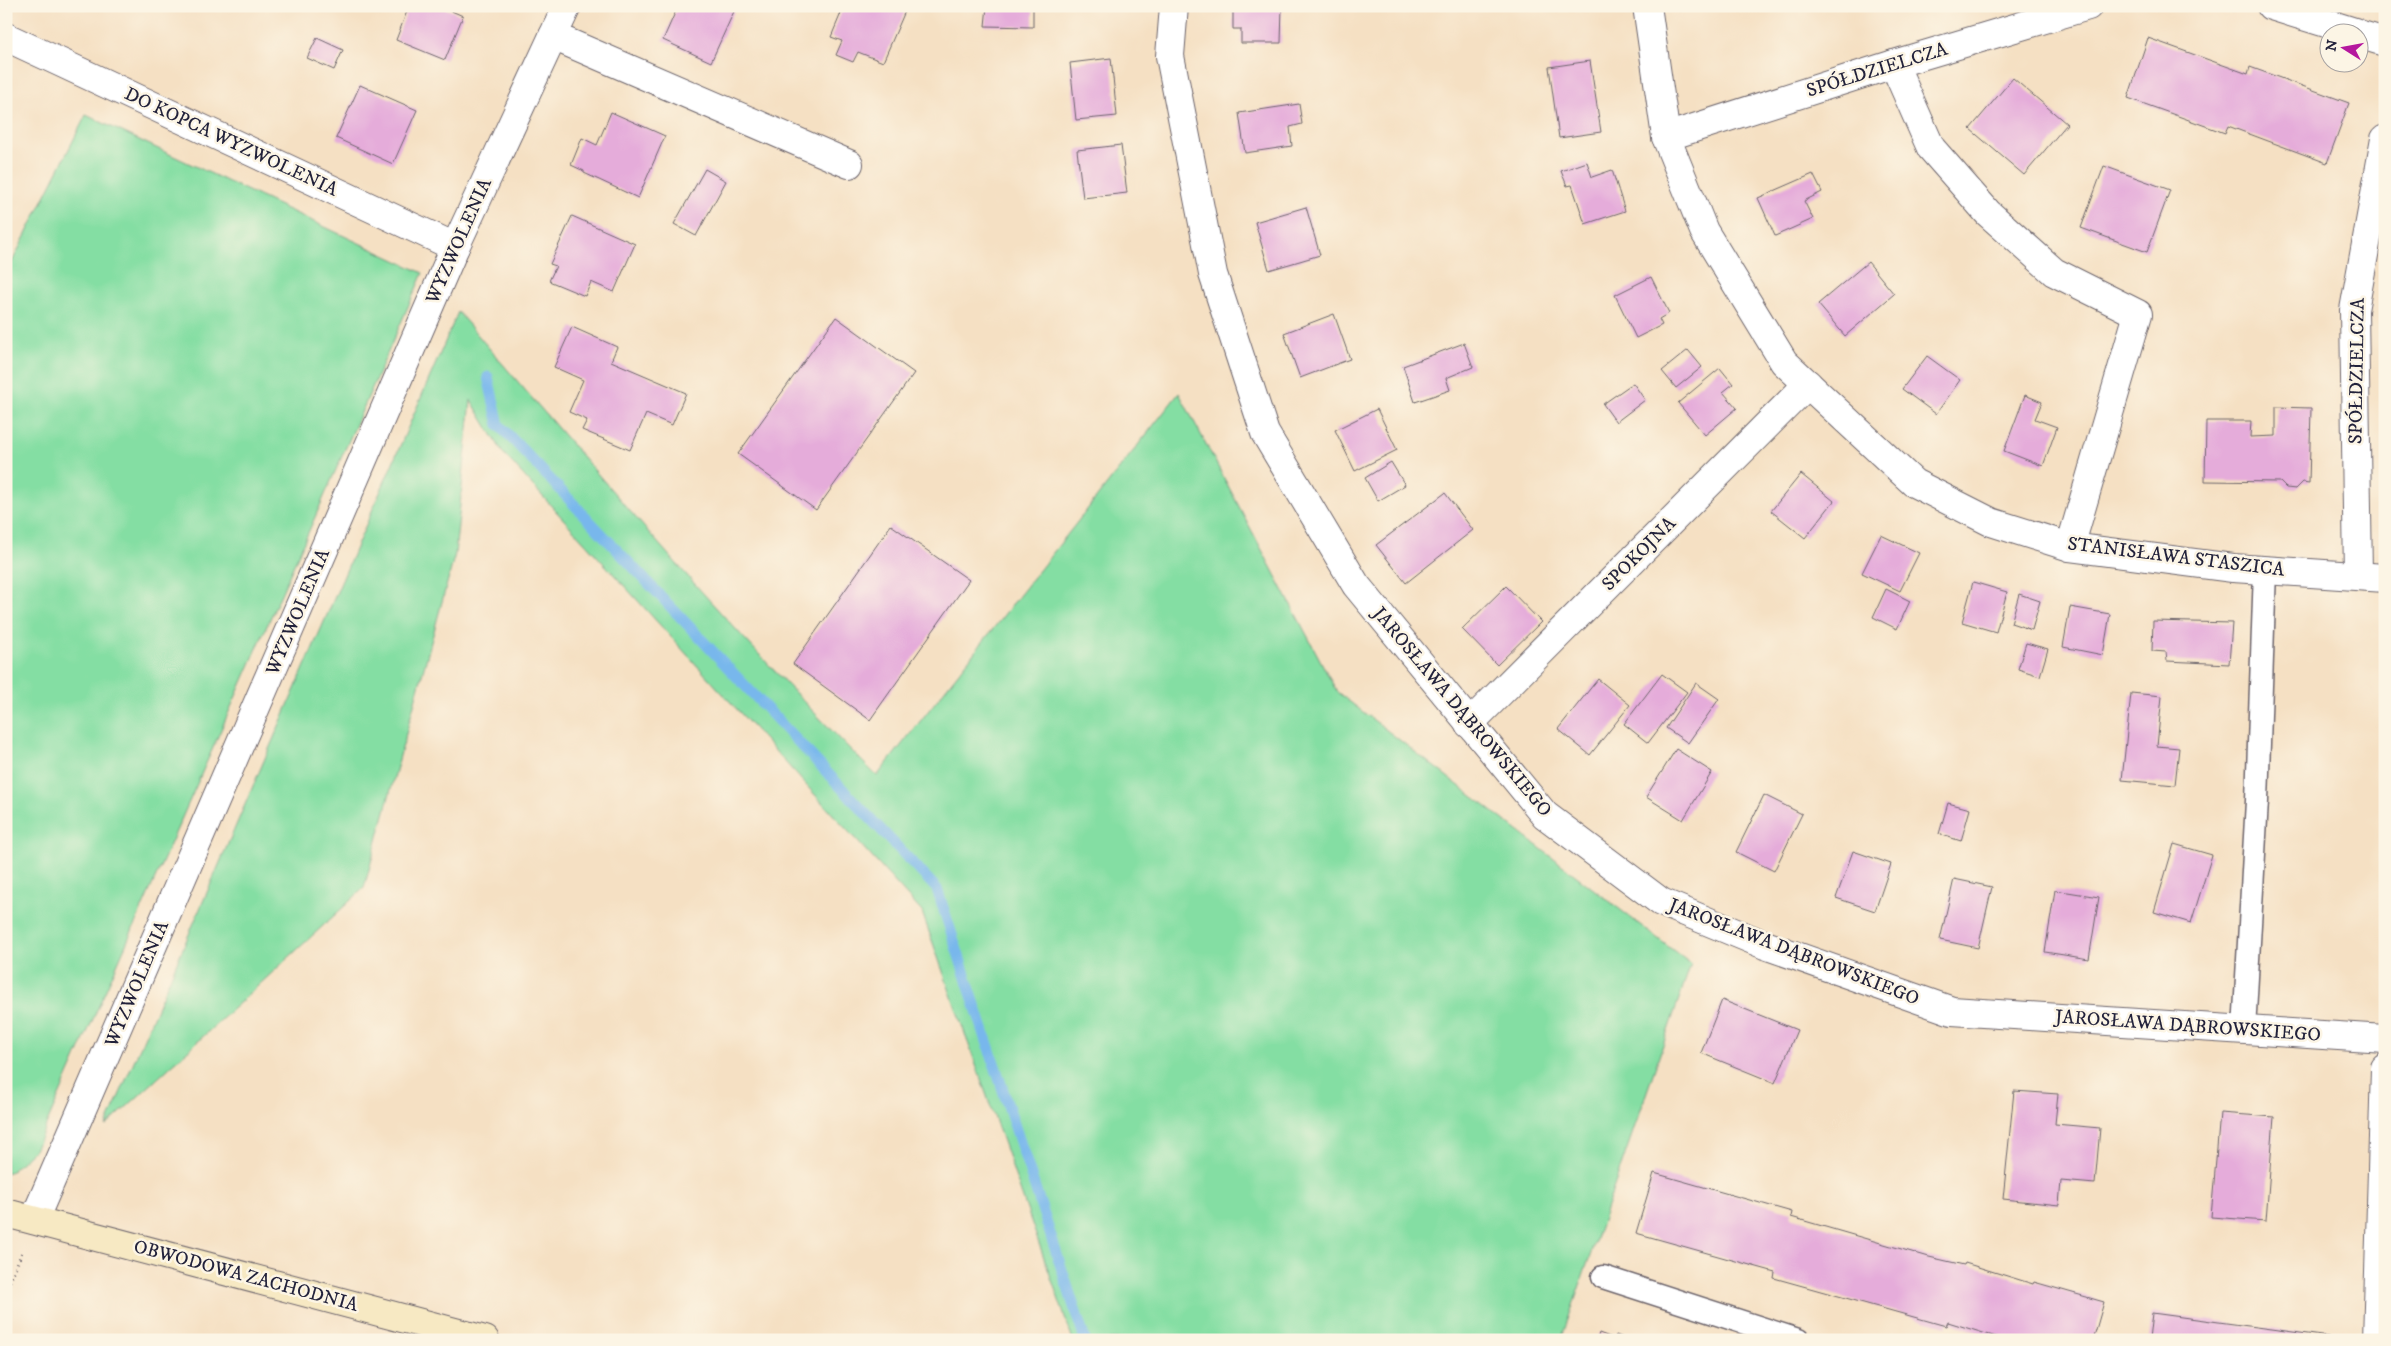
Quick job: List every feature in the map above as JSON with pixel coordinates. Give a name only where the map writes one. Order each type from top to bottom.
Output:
[{"type":"main road","name":"OBWODOWA ZACHODNIA","points":[[6,1213],[485,1340]]},
{"type":"street","name":"WYZWOLENIA","points":[[34,1220],[455,247],[567,6]]},
{"type":"street","name":"JAROSŁAWA DĄBROWSKIEGO","points":[[1174,6],[1170,56],[1213,274],[1265,433],[1356,585],[1545,815],[1661,902],[1765,945],[1952,1011],[2385,1039]]},
{"type":"street","name":"STANISŁAWA STASZICA","points":[[1647,6],[1666,137],[1704,231],[1784,362],[1914,483],[1991,522],[2070,547],[2265,570],[2385,578]]},
{"type":"street","name":"SPÓŁDZIELCZA","points":[[1666,137],[1894,64],[2088,6]]},
{"type":"street","points":[[2271,6],[2323,22]]},
{"type":"street","points":[[553,36],[849,164]]},
{"type":"street","name":"DO KOPCA WYZWOLENIA","points":[[6,37],[455,247]]},
{"type":"street","points":[[2368,37],[2385,42]]},
{"type":"street","points":[[1894,64],[1931,148],[1988,213],[2054,272],[2138,314],[2070,547]]},
{"type":"street","name":"SPÓŁDZIELCZA","points":[[2358,575],[2354,310],[2385,139]]},
{"type":"street","name":"SPOKOJNA","points":[[1469,724],[1808,384]]},
{"type":"street","points":[[2377,1340],[2385,1068]]},
{"type":"lane","points":[[2244,1030],[2257,801],[2265,570]]},
{"type":"lane","points":[[1603,1277],[1798,1340]]},
{"type":"path","points":[[6,1291],[34,1220]]},
{"type":"green space","points":[[86,115],[423,273],[36,1148],[12,1171],[6,1173],[6,274]]},
{"type":"green space","points":[[458,312],[611,490],[715,607],[822,721],[877,776],[1179,393],[1337,692],[1691,964],[1561,1340],[1073,1340],[922,912],[503,453],[471,400],[455,554],[364,888],[106,1126]]},
{"type":"building","points":[[409,6],[440,6],[463,16],[445,60],[396,40]]},
{"type":"building","points":[[678,6],[736,7],[711,62],[663,40]]},
{"type":"building","points":[[844,6],[898,6],[906,9],[883,62],[858,52],[853,62],[836,55],[842,41],[831,37]]},
{"type":"building","points":[[987,6],[1033,6],[1033,27],[985,26]]},
{"type":"building","points":[[1233,6],[1282,6],[1281,43],[1241,43],[1241,29],[1233,29]]},
{"type":"building","points":[[317,38],[343,50],[334,70],[307,58]]},
{"type":"building","points":[[2148,38],[2248,74],[2250,67],[2349,103],[2327,163],[2228,126],[2225,133],[2128,98]]},
{"type":"building","points":[[1111,58],[1117,116],[1076,120],[1070,63]]},
{"type":"building","points":[[1590,61],[1601,132],[1559,138],[1549,67]]},
{"type":"building","points":[[2013,78],[2067,124],[2024,175],[1970,129]]},
{"type":"building","points":[[360,85],[417,110],[393,164],[336,138]]},
{"type":"building","points":[[1299,104],[1302,124],[1290,127],[1292,146],[1245,153],[1239,113]]},
{"type":"building","points":[[611,112],[665,136],[638,198],[571,165],[582,138],[597,145]]},
{"type":"building","points":[[1121,145],[1127,193],[1083,198],[1077,150]]},
{"type":"building","points":[[1587,162],[1592,177],[1612,170],[1625,211],[1585,224],[1572,185],[1567,186],[1561,171]]},
{"type":"building","points":[[2104,166],[2170,190],[2147,252],[2081,228]]},
{"type":"building","points":[[705,169],[726,181],[696,236],[674,224]]},
{"type":"building","points":[[1813,174],[1822,192],[1804,201],[1813,219],[1775,236],[1758,198]]},
{"type":"building","points":[[1306,207],[1320,255],[1269,270],[1255,222]]},
{"type":"building","points":[[572,216],[635,244],[614,292],[591,282],[585,296],[549,281],[556,266],[550,264]]},
{"type":"building","points":[[1868,262],[1894,294],[1845,336],[1818,304]]},
{"type":"building","points":[[1651,277],[1669,313],[1659,319],[1662,325],[1636,338],[1615,295]]},
{"type":"building","points":[[1334,314],[1350,359],[1300,378],[1284,333]]},
{"type":"building","points":[[836,317],[914,373],[816,510],[738,454]]},
{"type":"building","points":[[572,327],[617,347],[611,361],[686,393],[672,425],[646,414],[630,450],[582,430],[587,420],[569,412],[583,380],[554,367]]},
{"type":"building","points":[[1464,343],[1473,367],[1446,378],[1450,390],[1415,402],[1403,366]]},
{"type":"building","points":[[1688,350],[1702,367],[1676,388],[1662,371]]},
{"type":"building","points":[[1927,356],[1960,380],[1936,414],[1902,389]]},
{"type":"building","points":[[1720,368],[1733,384],[1723,392],[1737,408],[1705,435],[1678,403]]},
{"type":"building","points":[[1633,383],[1645,400],[1616,422],[1603,404]]},
{"type":"building","points":[[2025,395],[2042,402],[2035,419],[2057,427],[2043,466],[2004,451]]},
{"type":"building","points":[[2276,407],[2311,408],[2309,483],[2303,482],[2296,489],[2286,488],[2280,482],[2205,481],[2206,421],[2251,421],[2250,437],[2276,436]]},
{"type":"building","points":[[1377,409],[1397,450],[1355,471],[1335,430]]},
{"type":"building","points":[[1391,462],[1405,485],[1378,501],[1365,478]]},
{"type":"building","points":[[1801,474],[1834,501],[1805,538],[1771,511]]},
{"type":"building","points":[[1445,493],[1473,530],[1406,583],[1376,545]]},
{"type":"building","points":[[891,525],[969,580],[870,720],[793,664]]},
{"type":"building","points":[[1881,535],[1919,553],[1900,591],[1862,573]]},
{"type":"building","points":[[1973,582],[2007,592],[1996,632],[1962,622]]},
{"type":"building","points":[[1506,586],[1541,622],[1497,665],[1462,629]]},
{"type":"building","points":[[1886,589],[1910,601],[1897,629],[1873,617]]},
{"type":"building","points":[[2019,594],[2040,601],[2032,630],[2011,623]]},
{"type":"building","points":[[2070,607],[2110,614],[2103,655],[2063,647]]},
{"type":"building","points":[[2153,621],[2232,623],[2229,664],[2167,661],[2166,652],[2152,651]]},
{"type":"building","points":[[2026,643],[2048,649],[2040,676],[2018,669]]},
{"type":"building","points":[[1662,674],[1687,692],[1648,743],[1624,724]]},
{"type":"building","points":[[1598,679],[1630,705],[1590,755],[1558,729]]},
{"type":"building","points":[[1696,683],[1719,699],[1688,743],[1666,728]]},
{"type":"building","points":[[2131,693],[2162,696],[2157,746],[2179,748],[2175,785],[2122,780]]},
{"type":"building","points":[[1676,749],[1712,772],[1683,820],[1646,797]]},
{"type":"building","points":[[1764,795],[1802,814],[1774,871],[1736,852]]},
{"type":"building","points":[[1948,803],[1970,809],[1961,841],[1939,834]]},
{"type":"building","points":[[2174,844],[2212,855],[2191,923],[2154,912]]},
{"type":"building","points":[[1853,851],[1891,864],[1875,911],[1836,898]]},
{"type":"building","points":[[1954,879],[1992,887],[1978,948],[1940,940]]},
{"type":"building","points":[[2055,890],[2099,897],[2089,959],[2045,952]]},
{"type":"building","points":[[1722,1000],[1797,1030],[1775,1083],[1701,1053]]},
{"type":"building","points":[[2014,1091],[2058,1094],[2055,1124],[2100,1128],[2095,1184],[2061,1181],[2059,1205],[2003,1199]]},
{"type":"building","points":[[2220,1113],[2274,1117],[2266,1221],[2211,1217]]},
{"type":"building","points":[[1654,1173],[1792,1212],[1791,1217],[1929,1257],[1964,1265],[1965,1263],[2033,1284],[2034,1282],[2104,1302],[2093,1340],[2006,1340],[1948,1322],[1946,1326],[1774,1278],[1775,1272],[1636,1233]]},
{"type":"building","points":[[2152,1313],[2330,1337],[2329,1340],[2149,1340]]},
{"type":"building","points":[[1599,1333],[1615,1339],[1616,1335],[1629,1340],[1597,1340]]},
{"type":"waterway","points":[[488,377],[499,425],[937,889],[1085,1340]]}]
